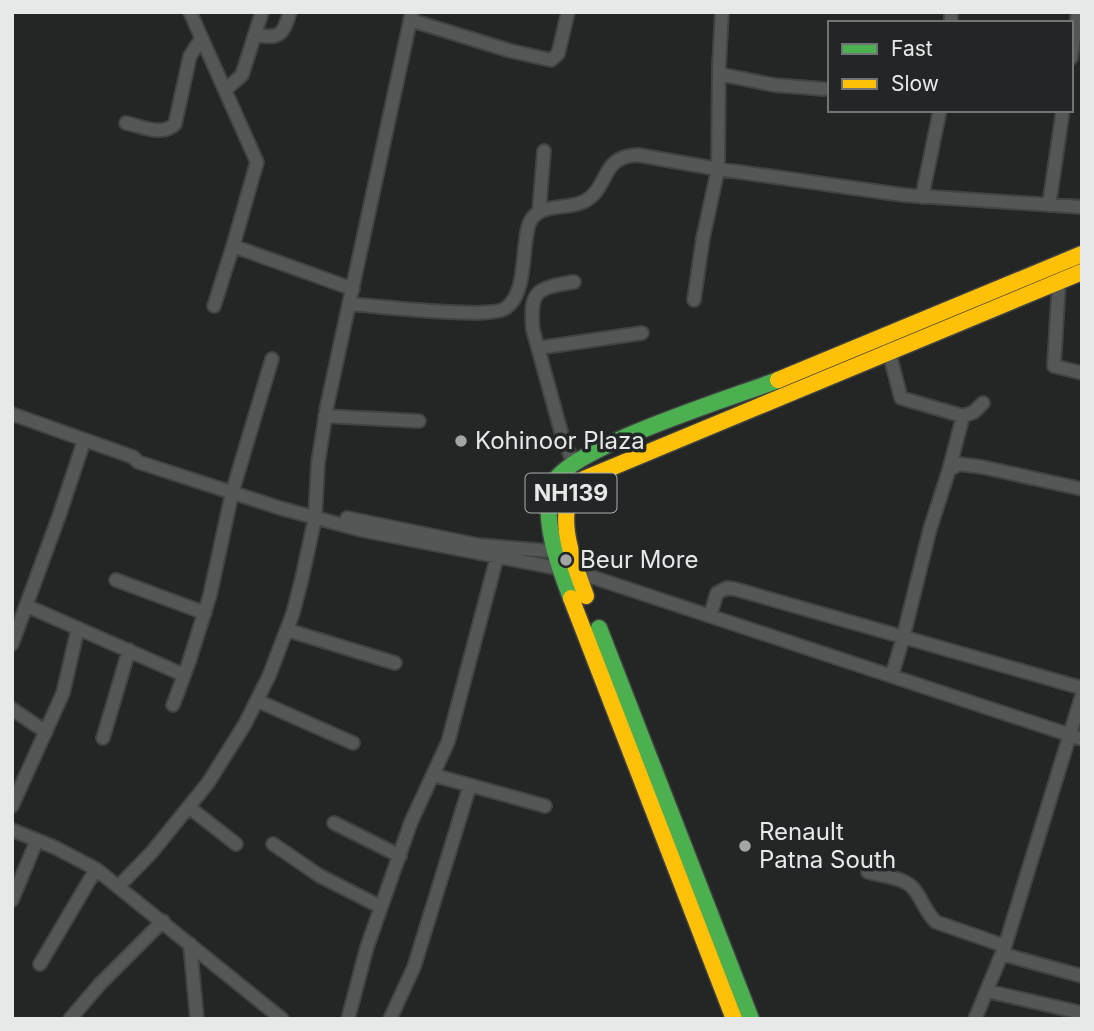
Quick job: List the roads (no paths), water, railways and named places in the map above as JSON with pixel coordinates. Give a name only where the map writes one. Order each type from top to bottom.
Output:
[{"type":"highway","name":"NH139","points":[[563,557],[571,490],[596,472],[1082,254]]},
{"type":"highway","name":"NH139","points":[[751,1019],[656,796],[563,557],[550,515],[551,492],[559,474],[573,462],[606,446],[1082,272]]},
{"type":"highway","name":"NH139","points":[[563,557],[577,572],[734,1019]]},
{"type":"street","points":[[190,12],[257,162],[214,306]]},
{"type":"street","points":[[225,90],[242,75],[262,12]]},
{"type":"street","points":[[255,35],[278,36],[282,33],[290,12]]},
{"type":"street","points":[[119,886],[190,808],[230,749],[258,701],[286,630],[302,578],[315,514],[316,482],[325,416],[411,16],[511,51],[551,60],[558,54],[568,12]]},
{"type":"street","points":[[694,300],[718,169],[722,12]]},
{"type":"street","points":[[1073,45],[1078,12]]},
{"type":"street","points":[[126,123],[163,131],[175,124],[190,57],[201,39]]},
{"type":"street","points":[[719,74],[774,85],[824,89]]},
{"type":"street","points":[[922,197],[940,112]]},
{"type":"street","points":[[1049,205],[1063,112]]},
{"type":"street","points":[[539,212],[544,151]]},
{"type":"street","points":[[350,304],[480,313],[504,309],[517,294],[526,236],[534,215],[587,200],[612,164],[627,155],[922,197],[1082,207]]},
{"type":"street","points":[[233,246],[353,289]]},
{"type":"street","points":[[1059,281],[1054,366],[1082,373]]},
{"type":"street","points":[[573,462],[562,435],[531,316],[536,295],[541,289],[574,282]]},
{"type":"street","points":[[538,348],[642,333]]},
{"type":"street","points":[[885,344],[901,398],[963,416],[974,412],[983,403]]},
{"type":"street","points":[[173,705],[205,612],[233,490],[272,359]]},
{"type":"street","points":[[12,414],[133,457],[140,455],[233,490],[404,539],[497,557],[563,557]]},
{"type":"street","points":[[325,416],[419,421]]},
{"type":"street","points":[[892,675],[963,416]]},
{"type":"street","points":[[12,644],[84,441]]},
{"type":"street","points":[[949,470],[959,464],[982,467],[1082,489]]},
{"type":"street","points":[[315,514],[478,545],[563,557]]},
{"type":"street","points":[[348,1019],[367,947],[411,822],[448,743],[497,557]]},
{"type":"street","points":[[577,572],[1076,737]]},
{"type":"street","points":[[116,580],[205,612]]},
{"type":"street","points":[[710,615],[717,593],[727,588],[1082,688]]},
{"type":"street","points":[[27,606],[184,675]]},
{"type":"street","points":[[12,806],[67,680],[78,628]]},
{"type":"street","points":[[286,630],[395,663]]},
{"type":"street","points":[[103,738],[129,650]]},
{"type":"street","points":[[975,1019],[1003,950],[1076,737],[1082,695]]},
{"type":"street","points":[[258,701],[353,743]]},
{"type":"street","points":[[12,709],[46,732]]},
{"type":"street","points":[[433,775],[545,806]]},
{"type":"street","points":[[390,1019],[414,967],[470,785]]},
{"type":"street","points":[[190,808],[236,845]]},
{"type":"street","points":[[334,823],[400,856]]},
{"type":"street","points":[[12,830],[78,858],[96,869],[282,1019]]},
{"type":"street","points":[[12,900],[37,840]]},
{"type":"street","points":[[274,844],[320,876],[381,907]]},
{"type":"street","points":[[40,964],[96,869]]},
{"type":"street","points":[[868,872],[907,883],[936,922],[1003,950],[1082,976]]},
{"type":"street","points":[[70,1019],[100,984],[163,921]]},
{"type":"street","points":[[190,944],[197,1019]]},
{"type":"street","points":[[987,991],[1082,1013]]},
{"type":"place","name":"Kohinoor Plaza","points":[[461,441]]},
{"type":"place","name":"Beur More","points":[[566,560]]},
{"type":"place","name":"Renault Patna South","points":[[745,846]]}]
